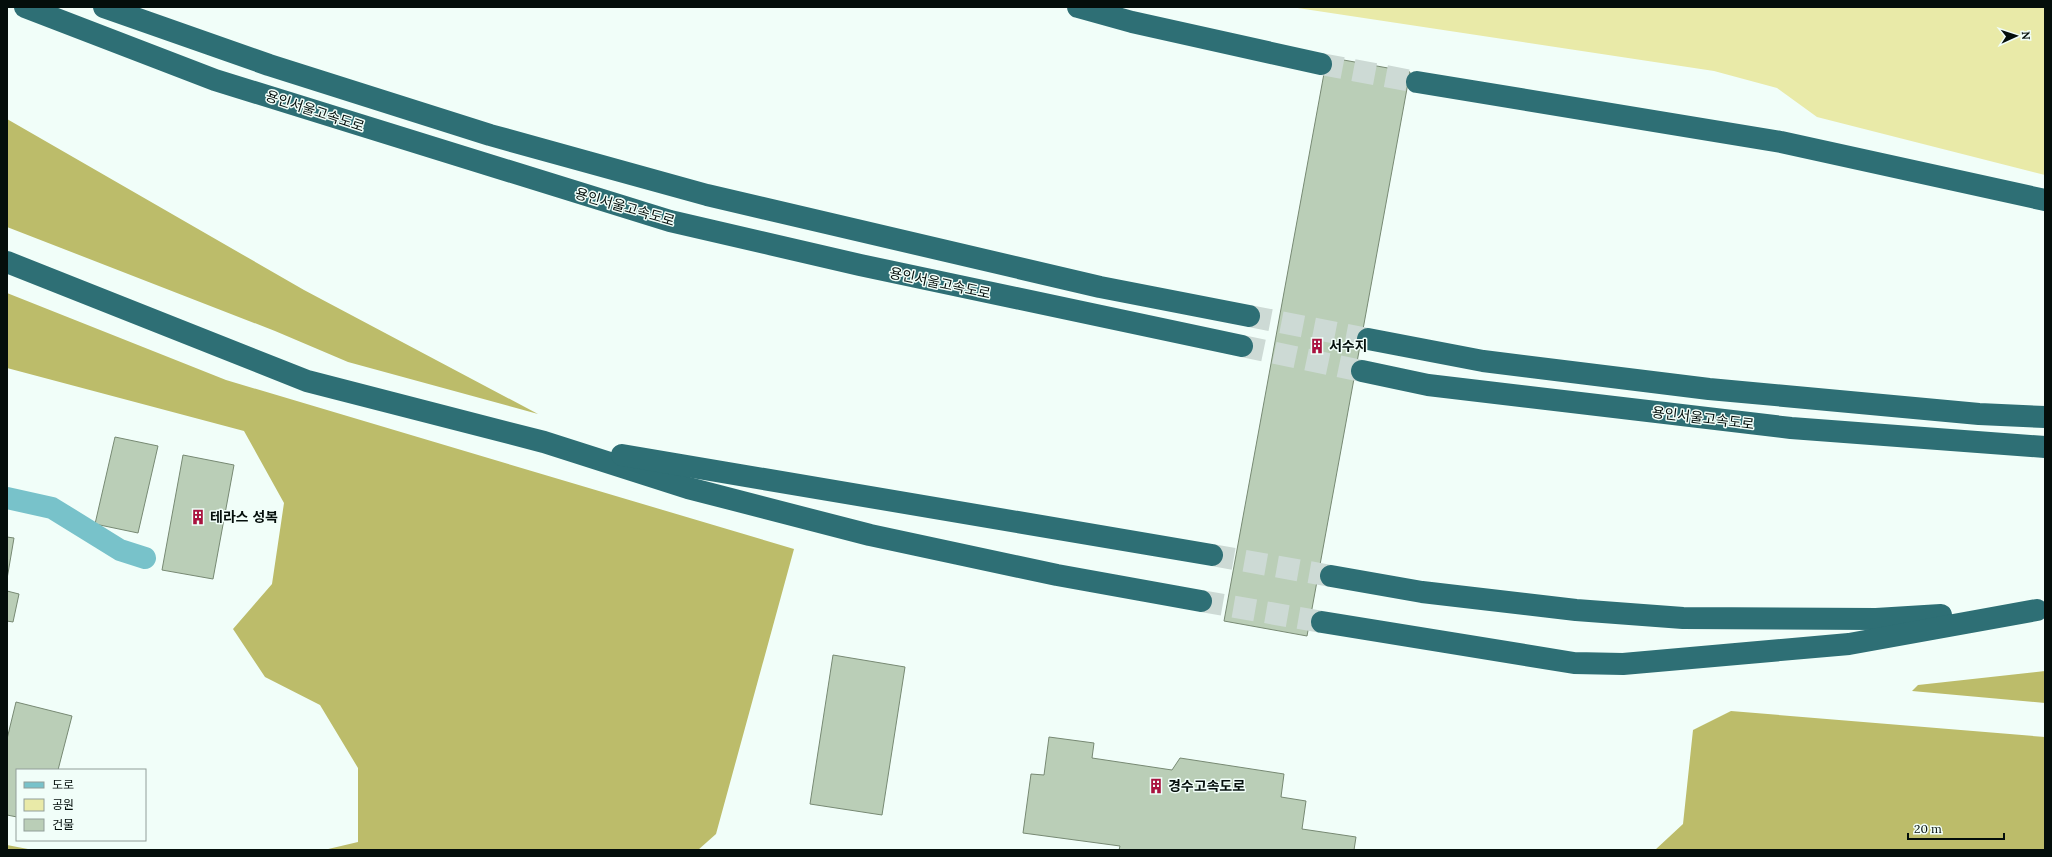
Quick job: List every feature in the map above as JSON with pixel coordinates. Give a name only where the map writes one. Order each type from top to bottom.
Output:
[{"type":"highway","name":"용인서울고속도로","points":[[25,7],[215,80],[670,221],[890,272],[1242,346]]},
{"type":"highway","points":[[104,7],[269,65],[490,134],[700,193],[1100,287],[1249,316]]},
{"type":"highway","points":[[1078,7],[1132,22],[1321,64]]},
{"type":"highway","points":[[1417,82],[1781,142],[2045,200]]},
{"type":"highway","points":[[7,262],[308,381],[544,442],[688,488],[870,535],[1057,575],[1201,601]]},
{"type":"highway","name":"용인서울고속도로","points":[[1368,339],[1483,361],[1701,388],[1979,414],[2045,417]]},
{"type":"highway","name":"용인서울고속도로","points":[[1362,371],[1428,384],[1791,428],[2045,447]]},
{"type":"highway","points":[[544,442],[1212,555]]},
{"type":"highway","points":[[1331,576],[1437,594],[1576,610],[1683,618],[1876,619],[2041,610]]},
{"type":"highway","points":[[1322,622],[1574,663],[1622,664],[1849,644],[2041,610]]},
{"type":"street","points":[[7,498],[52,508],[120,550],[145,558]]},
{"type":"green space","points":[[1291,7],[2045,7],[2045,175],[1817,117],[1777,88],[1714,71]]},
{"type":"shaded area","points":[[7,119],[304,290],[538,414],[348,362],[275,331],[7,227]]},
{"type":"shaded area","points":[[7,293],[226,380],[794,549],[716,834],[698,850],[324,850],[358,842],[358,768],[320,705],[265,677],[233,629],[272,584],[284,503],[244,431],[7,368]]},
{"type":"shaded area","points":[[2045,671],[2045,703],[1912,691],[1918,685]]},
{"type":"shaded area","points":[[1731,711],[2045,737],[2045,850],[1655,850],[1683,824],[1693,730]]},
{"type":"shaded area","points":[[7,845],[33,850],[7,850]]},
{"type":"building","name":"서수지","points":[[1327,57],[1410,72],[1307,636],[1224,621]]},
{"type":"building","points":[[115,437],[158,446],[138,533],[95,524]]},
{"type":"building","name":"테라스 성복","points":[[183,455],[234,465],[213,579],[162,570]]},
{"type":"building","points":[[7,537],[14,538],[7,579]]},
{"type":"building","points":[[7,591],[19,594],[13,622],[7,621]]},
{"type":"building","points":[[833,655],[905,667],[882,815],[810,804]]},
{"type":"building","points":[[16,702],[72,716],[58,769],[16,769],[16,817],[7,815],[7,739]]},
{"type":"building","name":"경수고속도로","points":[[1049,737],[1094,743],[1092,758],[1172,770],[1180,758],[1284,774],[1281,797],[1306,801],[1302,829],[1356,837],[1354,850],[1119,850],[1120,846],[1023,833],[1031,774],[1044,775]]},
{"type":"tunnel","points":[[1321,64],[1417,82]]},
{"type":"tunnel","points":[[1249,316],[1368,339]]},
{"type":"tunnel","points":[[1242,346],[1362,371]]},
{"type":"tunnel","points":[[1212,555],[1331,576]]},
{"type":"tunnel","points":[[1201,601],[1322,622]]},
{"type":"place","name":"서수지","points":[[1317,346]]},
{"type":"place","name":"테라스 성복","points":[[198,517]]},
{"type":"place","name":"경수고속도로","points":[[1156,786]]}]
